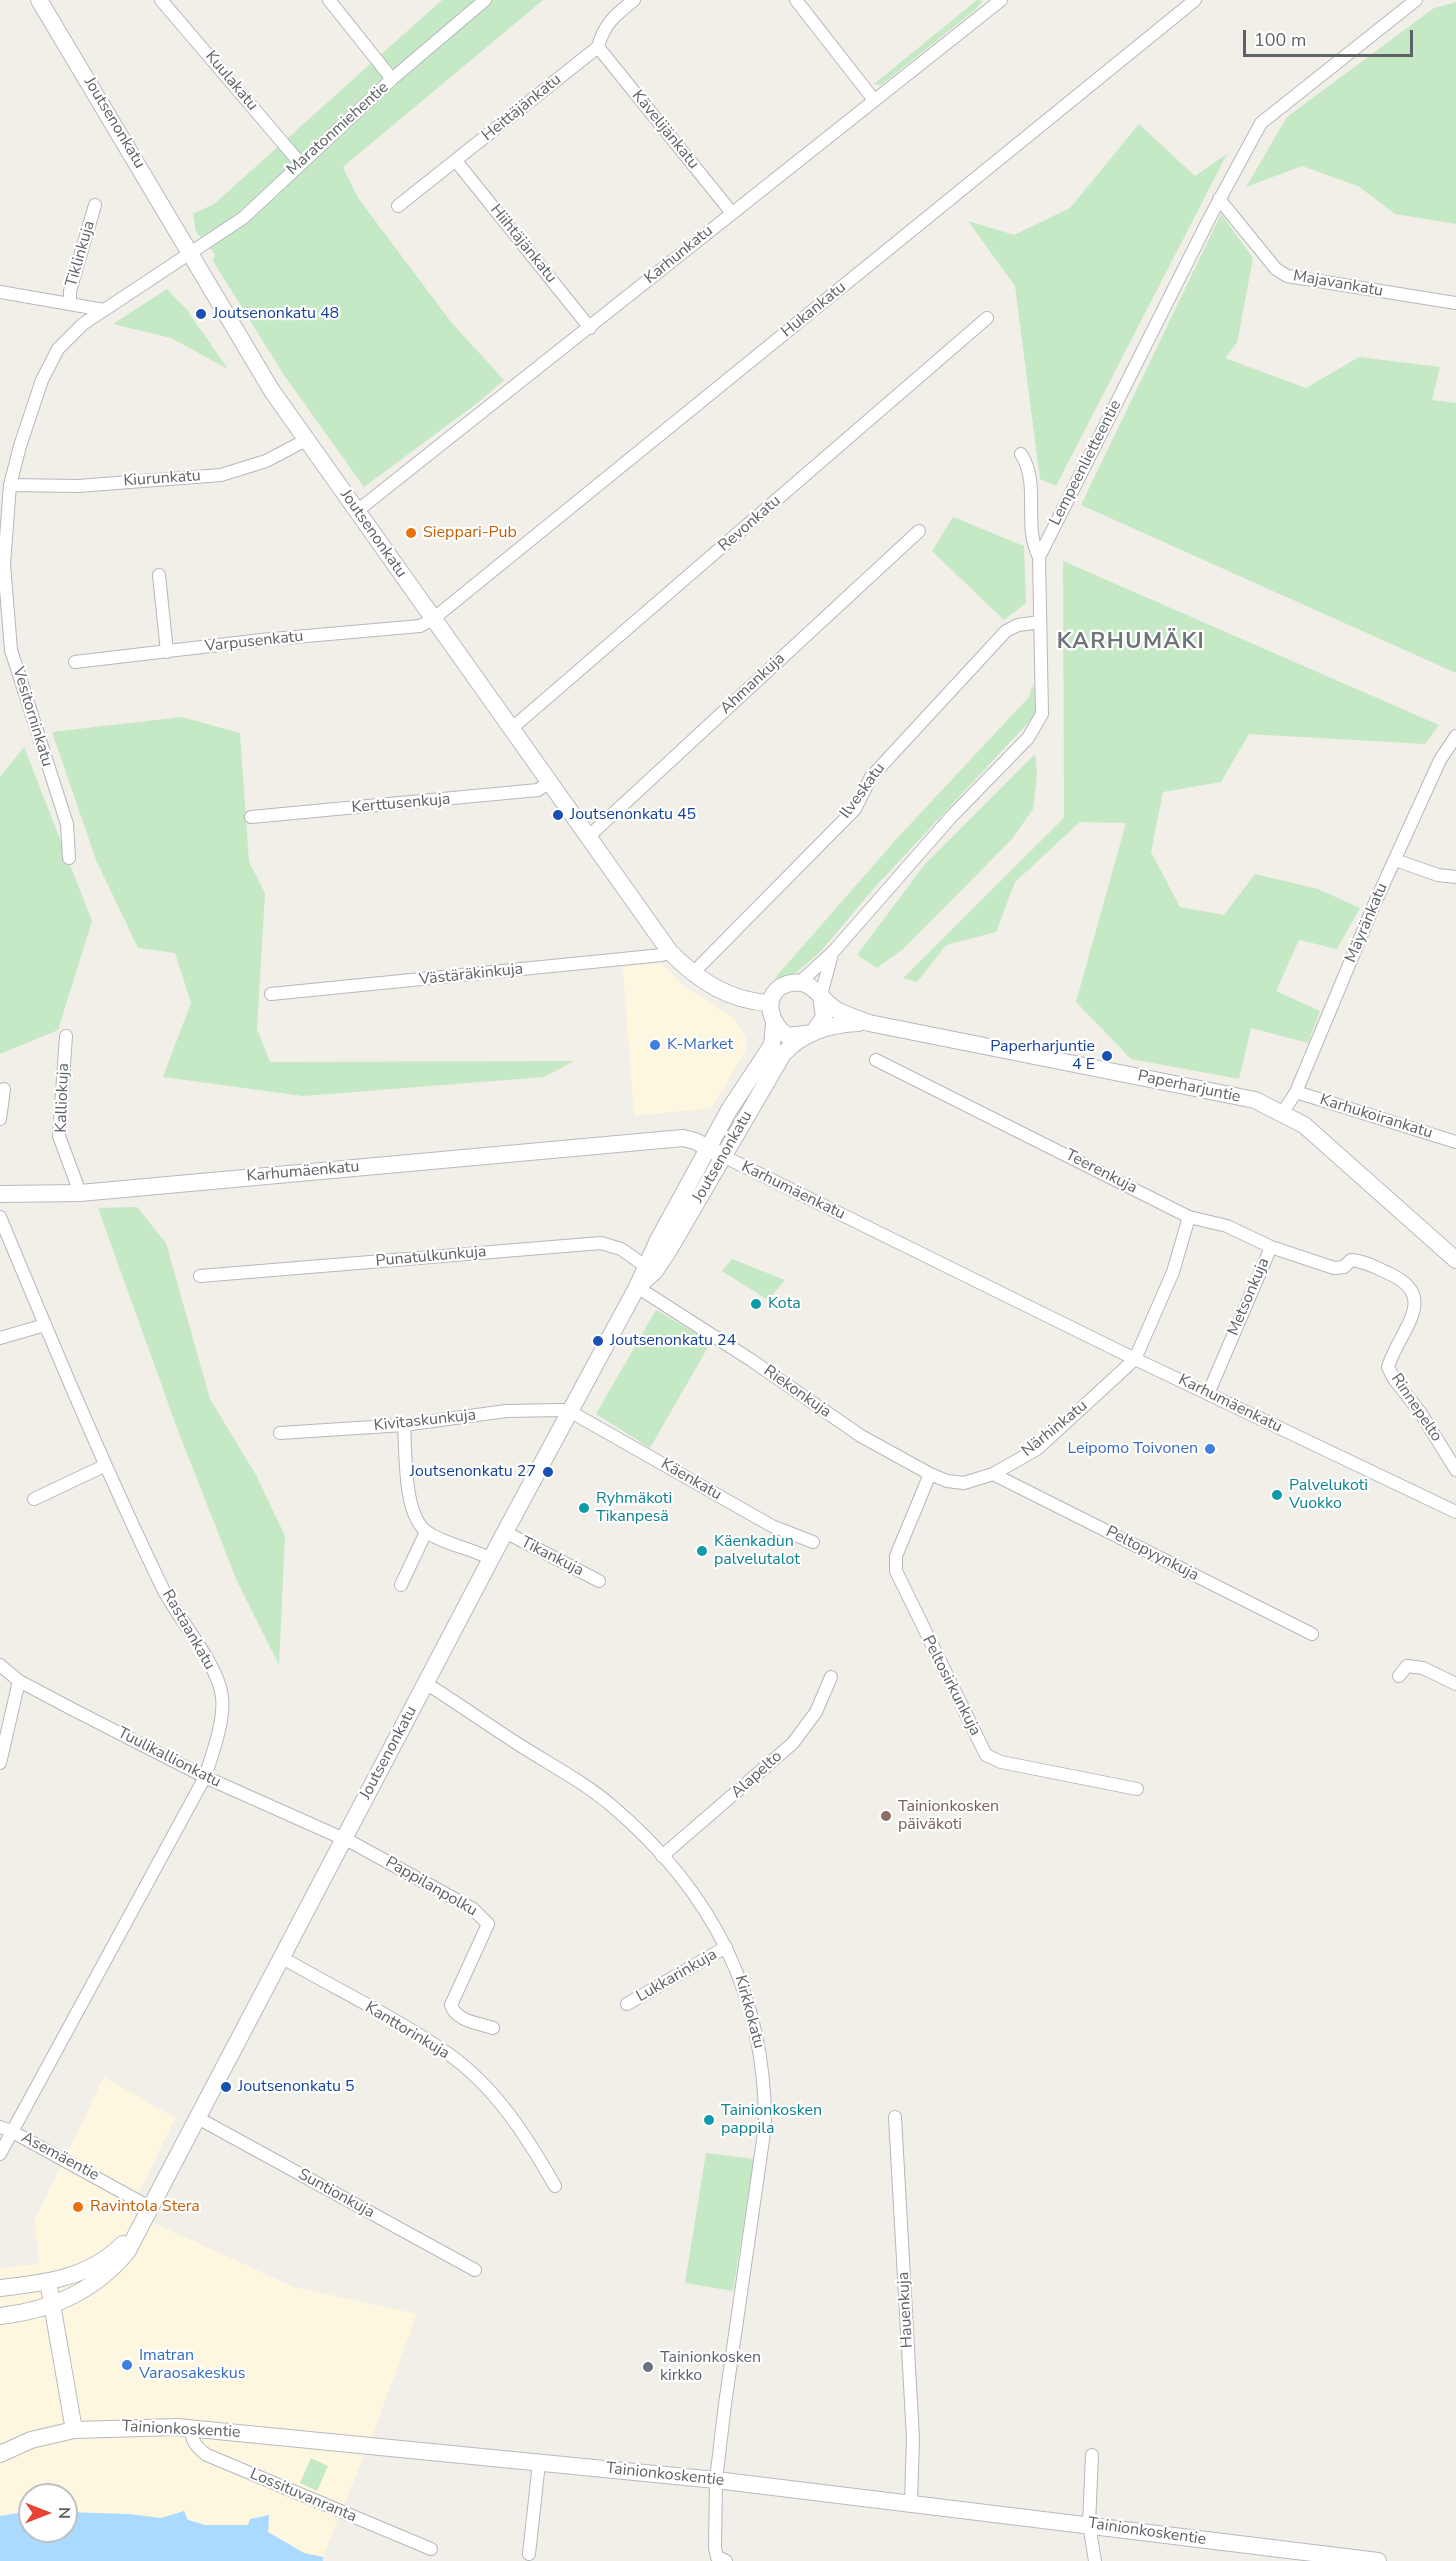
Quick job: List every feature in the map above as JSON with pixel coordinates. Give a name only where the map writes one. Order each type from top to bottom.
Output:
[{"type":"main road","name":"Joutsenonkatu","points":[[39,0],[127,144],[190,255],[306,440],[670,952],[692,974],[728,995],[770,1003]]},
{"type":"main road","points":[[799,982],[812,986],[821,994],[824,1017],[813,1033],[788,1036],[774,1024],[770,1003],[779,989],[799,982]]},
{"type":"main road","name":"Paperharjuntie","points":[[821,994],[835,1009],[869,1023],[1255,1100],[1283,1112],[1304,1125],[1336,1151],[1456,1260]]},
{"type":"main road","name":"Paperharjuntie","points":[[813,1033],[831,1025],[869,1023]]},
{"type":"main road","name":"Joutsenonkatu","points":[[716,1152],[729,1110],[772,1045],[774,1024]]},
{"type":"main road","name":"Joutsenonkatu","points":[[53,2306],[82,2291],[112,2270],[127,2252],[505,1532],[637,1287],[650,1269],[716,1152],[783,1054],[813,1033]]},
{"type":"main road","name":"Karhumäenkatu","points":[[0,1194],[80,1193],[683,1138],[716,1152]]},
{"type":"main road","name":"Joutsenonkatu","points":[[48,2281],[82,2274],[103,2262],[148,2214]]},
{"type":"main road","points":[[0,2288],[48,2281],[74,2430]]},
{"type":"main road","points":[[0,2316],[53,2306]]},
{"type":"main road","name":"Tainionkoskentie","points":[[0,2454],[31,2440],[74,2430],[102,2427],[191,2428],[716,2480],[911,2502],[1090,2516],[1378,2561]]},
{"type":"street","name":"Kuulakatu","points":[[161,0],[300,163]]},
{"type":"street","points":[[329,0],[392,80]]},
{"type":"street","name":"Maratonmiehentie","points":[[190,255],[243,218],[392,80],[485,0]]},
{"type":"street","name":"Heittäjänkatu","points":[[398,206],[598,47],[602,30],[609,20],[634,0]]},
{"type":"street","points":[[796,0],[874,100]]},
{"type":"street","name":"Karhunkatu","points":[[357,511],[1001,0]]},
{"type":"street","name":"Hukankatu","points":[[433,619],[681,416],[984,174],[1195,0]]},
{"type":"street","name":"Lempeenlietteentie","points":[[799,982],[833,952],[951,818],[1028,738],[1042,714],[1039,557],[1219,199],[1261,123],[1416,0]]},
{"type":"street","name":"Kävelijänkatu","points":[[598,47],[732,213]]},
{"type":"street","name":"Hiihtäjänkatu","points":[[456,161],[590,328]]},
{"type":"street","name":"Majavankatu","points":[[1219,199],[1276,269],[1287,276],[1456,303]]},
{"type":"street","name":"Tiklinkuja","points":[[70,304],[70,291],[95,205]]},
{"type":"street","name":"Vesitorninkatu","points":[[69,858],[67,824],[11,650],[2,567],[10,485],[20,446],[42,380],[58,350],[82,324],[190,255]]},
{"type":"street","points":[[0,292],[104,310]]},
{"type":"street","name":"Revonkatu","points":[[511,729],[987,318]]},
{"type":"street","name":"Kiurunkatu","points":[[10,485],[78,486],[221,475],[266,461],[306,440]]},
{"type":"street","points":[[1022,454],[1028,464],[1031,482],[1031,528],[1033,544],[1039,557]]},
{"type":"street","name":"Ahmankuja","points":[[588,837],[919,531]]},
{"type":"street","points":[[159,575],[167,652]]},
{"type":"street","name":"Varpusenkatu","points":[[75,662],[261,640],[420,626],[433,619]]},
{"type":"street","name":"Ilveskatu","points":[[692,974],[855,808],[871,777],[1006,631],[1018,625],[1040,622]]},
{"type":"street","name":"Mäyränkatu","points":[[1283,1112],[1296,1092],[1374,905],[1440,760],[1456,736]]},
{"type":"street","name":"Kerttusenkuja","points":[[251,817],[538,790],[549,782]]},
{"type":"street","points":[[1395,860],[1438,875],[1456,877]]},
{"type":"street","name":"Västäräkinkuja","points":[[271,994],[662,955],[670,952]]},
{"type":"street","name":"Lempeenlietteentie","points":[[821,994],[833,952]]},
{"type":"street","name":"Kalliokuja","points":[[66,1036],[59,1136],[80,1193]]},
{"type":"street","name":"Teerenkuja","points":[[876,1060],[1189,1217]]},
{"type":"street","points":[[0,1119],[4,1089]]},
{"type":"street","name":"Karhukoirankatu","points":[[1296,1092],[1456,1142]]},
{"type":"street","name":"Karhumäenkatu","points":[[716,1152],[1136,1359],[1456,1512]]},
{"type":"street","name":"Rastaankatu","points":[[0,1217],[104,1466],[165,1592],[213,1672],[222,1697],[217,1737],[205,1777],[5,2129],[0,2154]]},
{"type":"street","points":[[1136,1359],[1173,1272],[1189,1217]]},
{"type":"street","name":"Metsonkuja","points":[[1189,1217],[1227,1226],[1271,1247],[1208,1394]]},
{"type":"street","name":"Punatulkunkuja","points":[[200,1276],[600,1243],[621,1249],[650,1269]]},
{"type":"street","name":"Rinnepelto","points":[[1271,1247],[1334,1268],[1344,1267],[1351,1260],[1361,1261],[1406,1282],[1415,1294],[1416,1307],[1389,1367],[1394,1379],[1420,1412],[1456,1470]]},
{"type":"street","name":"Riekonkuja","points":[[637,1287],[751,1360],[861,1436],[930,1474],[947,1481],[964,1483]]},
{"type":"street","points":[[0,1338],[45,1325]]},
{"type":"street","name":"Närhinkatu","points":[[964,1483],[993,1474],[1036,1449],[1136,1359]]},
{"type":"street","name":"Kivitaskunkuja","points":[[280,1433],[404,1425],[506,1411],[571,1412]]},
{"type":"street","name":"Käenkatu","points":[[571,1412],[772,1526],[813,1542]]},
{"type":"street","points":[[404,1425],[409,1498],[417,1520],[426,1532],[491,1559]]},
{"type":"street","points":[[34,1499],[104,1466]]},
{"type":"street","name":"Peltosirkunkuja","points":[[930,1474],[896,1556],[896,1571],[986,1755],[1001,1762],[1137,1789]]},
{"type":"street","name":"Peltopyynkuja","points":[[993,1474],[1312,1634]]},
{"type":"street","points":[[401,1585],[426,1532]]},
{"type":"street","name":"Tikankuja","points":[[505,1532],[599,1581]]},
{"type":"street","name":"Tuulikallionkatu","points":[[0,1665],[19,1681],[205,1777],[343,1839]]},
{"type":"street","points":[[1399,1676],[1407,1666],[1423,1668],[1456,1684]]},
{"type":"street","name":"Alapelto","points":[[662,1856],[794,1743],[816,1712],[831,1677]]},
{"type":"street","points":[[0,1763],[19,1681]]},
{"type":"street","name":"Kirkkokatu","points":[[427,1684],[595,1793],[628,1820],[662,1856],[700,1904],[726,1947],[745,1988],[755,2020],[765,2088],[765,2126],[716,2480],[715,2548],[717,2557],[726,2561]]},
{"type":"street","name":"Pappilanpolku","points":[[343,1839],[473,1909],[488,1924],[451,2005],[453,2012],[460,2017],[493,2028]]},
{"type":"street","name":"Lukkarinkuja","points":[[627,2004],[726,1947]]},
{"type":"street","name":"Kanttorinkuja","points":[[281,1957],[448,2053],[487,2089],[518,2124],[555,2186]]},
{"type":"street","name":"Suntionkuja","points":[[196,2117],[475,2270]]},
{"type":"street","name":"Hauenkuja","points":[[895,2117],[913,2438],[911,2502]]},
{"type":"street","name":"Asemäentie","points":[[5,2129],[148,2214]]},
{"type":"street","name":"Lossituvanranta","points":[[191,2428],[191,2437],[207,2455],[431,2549]]},
{"type":"street","points":[[1092,2455],[1090,2516],[1095,2561]]},
{"type":"street","points":[[529,2554],[539,2463]]},
{"type":"shaded area","points":[[660,962],[682,985],[735,1019],[746,1037],[746,1049],[712,1108],[634,1116],[623,967]]},
{"type":"shaded area","points":[[104,2077],[175,2118],[130,2212],[294,2287],[417,2314],[377,2423],[323,2557],[304,2553],[268,2532],[269,2515],[248,2525],[205,2525],[188,2520],[184,2511],[161,2518],[78,2512],[78,2483],[18,2483],[18,2513],[0,2516],[0,2268],[39,2264],[35,2219]]},
{"type":"green space","points":[[442,0],[543,0],[343,167],[358,198],[451,322],[504,380],[480,401],[364,487],[284,375],[213,261],[215,254],[196,232],[193,214],[214,204]]},
{"type":"green space","points":[[977,0],[983,1],[975,10],[881,85],[874,84]]},
{"type":"green space","points":[[1456,2],[1456,224],[1395,214],[1358,186],[1302,166],[1246,187],[1287,117],[1434,8]]},
{"type":"green space","points":[[1139,124],[1195,176],[1227,154],[1056,486],[1040,479],[1015,286],[968,221],[1014,235],[1070,208]]},
{"type":"green space","points":[[1221,214],[1253,258],[1237,343],[1225,358],[1306,388],[1359,357],[1440,367],[1432,400],[1456,403],[1456,673],[1081,505]]},
{"type":"green space","points":[[167,289],[187,310],[228,369],[171,338],[113,324]]},
{"type":"green space","points":[[953,517],[1024,546],[1026,603],[1004,620],[932,551]]},
{"type":"green space","points":[[1063,561],[1439,725],[1425,744],[1249,734],[1221,782],[1163,792],[1151,852],[1180,907],[1224,915],[1255,874],[1318,889],[1360,908],[1337,949],[1299,940],[1276,991],[1320,1011],[1308,1043],[1251,1028],[1239,1079],[1131,1059],[1076,1002],[1126,823],[1080,822],[1015,882],[996,932],[946,945],[917,982],[903,978],[1064,818]]},
{"type":"green space","points":[[1033,684],[1037,710],[1028,723],[876,886],[821,951],[796,973],[774,979],[900,835],[1029,697]]},
{"type":"green space","points":[[182,717],[240,733],[249,862],[265,893],[257,1029],[270,1062],[574,1061],[544,1077],[303,1096],[163,1077],[191,1003],[175,953],[138,948],[96,860],[52,732]]},
{"type":"green space","points":[[24,747],[92,921],[58,1030],[0,1054],[0,777]]},
{"type":"green space","points":[[1035,754],[1037,775],[1033,809],[1012,839],[903,949],[877,968],[857,955],[925,864]]},
{"type":"green space","points":[[137,1207],[166,1243],[210,1399],[256,1475],[285,1536],[279,1665],[237,1581],[177,1428],[98,1208]]},
{"type":"green space","points":[[732,1259],[785,1280],[768,1300],[722,1271]]},
{"type":"green space","points":[[656,1310],[711,1342],[650,1448],[596,1414]]},
{"type":"green space","points":[[706,2153],[754,2159],[733,2291],[685,2283]]},
{"type":"green space","points":[[311,2458],[328,2466],[317,2491],[300,2483]]},
{"type":"water","points":[[184,2511],[188,2520],[205,2525],[248,2525],[250,2519],[269,2515],[268,2532],[304,2553],[323,2557],[323,2561],[0,2561],[0,2516],[18,2513],[18,2543],[78,2543],[78,2512],[161,2518]]},
{"type":"place","name":"Joutsenonkatu 48","points":[[201,314]]},
{"type":"place","name":"Sieppari-Pub","points":[[411,533]]},
{"type":"place","name":"Joutsenonkatu 45","points":[[558,815]]},
{"type":"place","name":"K-Market","points":[[655,1045]]},
{"type":"place","name":"Paperharjuntie 4 E","points":[[1107,1056]]},
{"type":"place","name":"Kota","points":[[756,1304]]},
{"type":"place","name":"Joutsenonkatu 24","points":[[598,1341]]},
{"type":"place","name":"Leipomo Toivonen","points":[[1210,1449]]},
{"type":"place","name":"Joutsenonkatu 27","points":[[548,1472]]},
{"type":"place","name":"Palvelukoti Vuokko","points":[[1277,1495]]},
{"type":"place","name":"Ryhmäkoti Tikanpesä","points":[[584,1508]]},
{"type":"place","name":"Käenkadun palvelutalot","points":[[702,1551]]},
{"type":"place","name":"Tainionkosken päiväkoti","points":[[886,1816]]},
{"type":"place","name":"Joutsenonkatu 5","points":[[226,2087]]},
{"type":"place","name":"Tainionkosken pappila","points":[[709,2120]]},
{"type":"place","name":"Ravintola Stera","points":[[78,2207]]},
{"type":"place","name":"Imatran Varaosakeskus","points":[[127,2365]]},
{"type":"place","name":"Tainionkosken kirkko","points":[[648,2367]]},
{"type":"district","name":"KARHUMÄKI","points":[[1131,643]]}]
